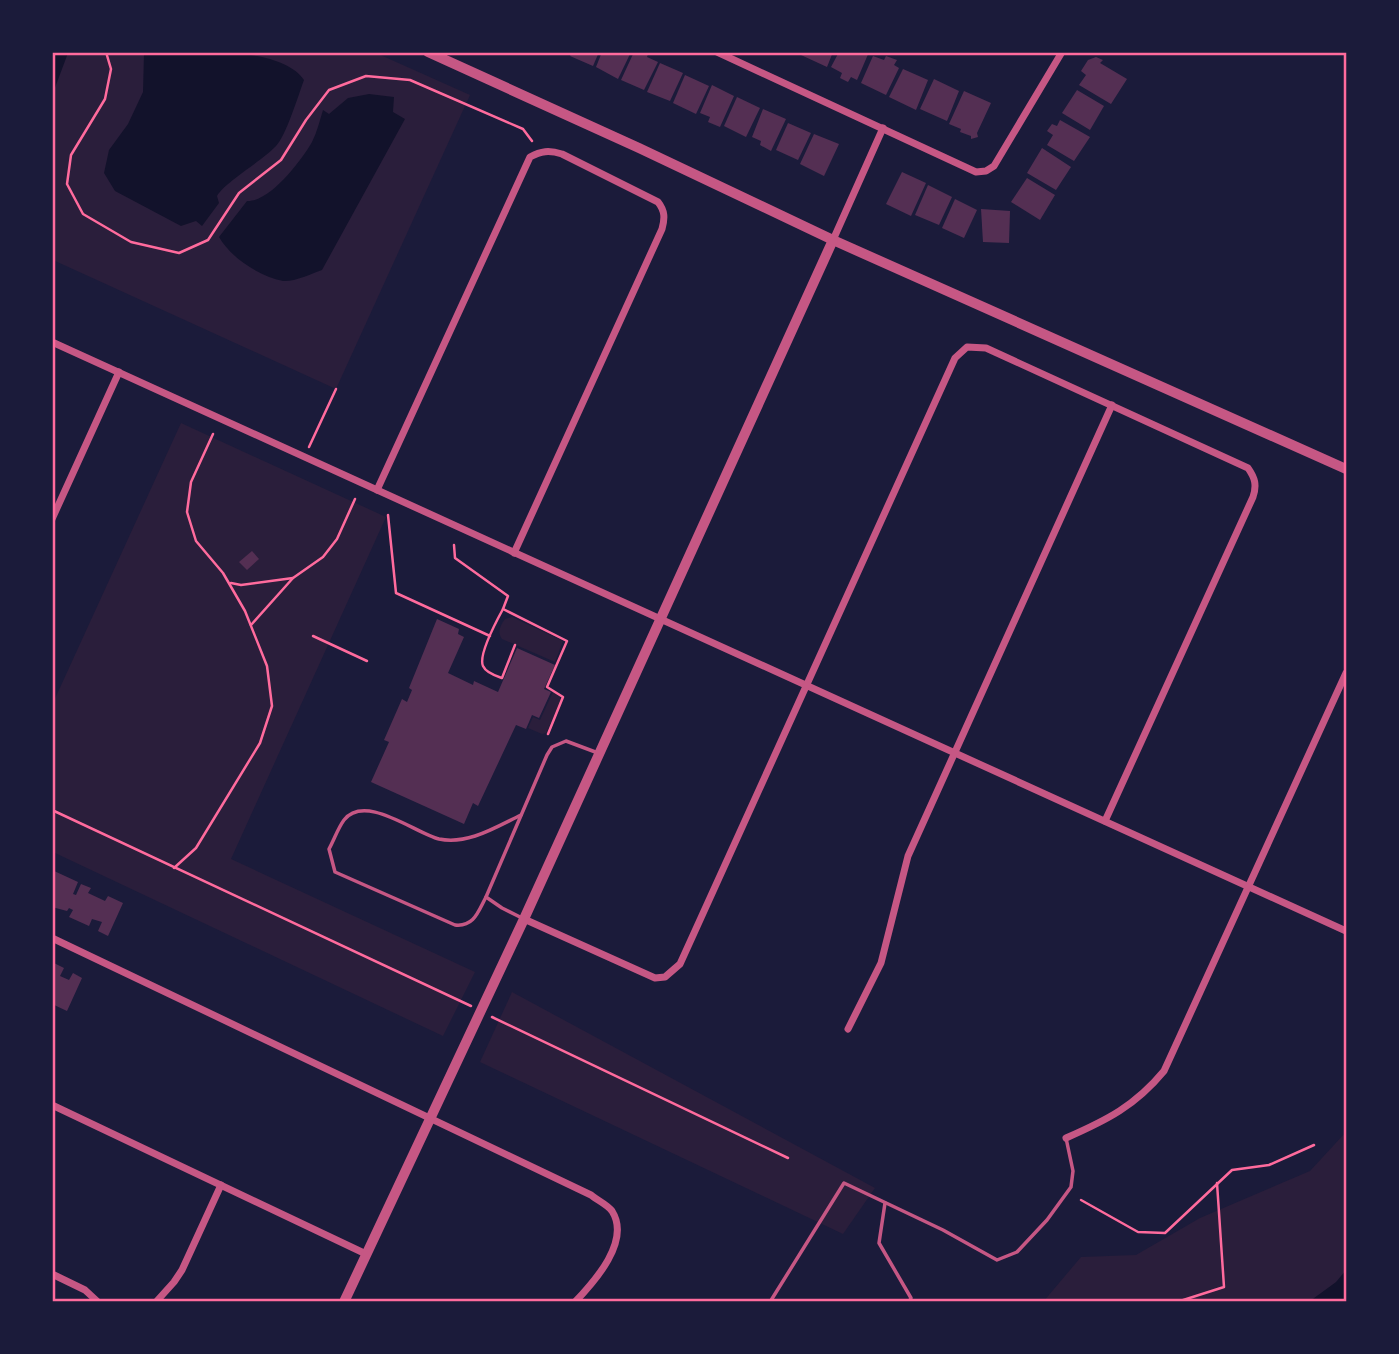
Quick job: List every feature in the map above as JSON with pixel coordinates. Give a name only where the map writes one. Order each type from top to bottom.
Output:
[{"type":"street","points":[[428,52],[833,240],[1346,469]]},
{"type":"street","points":[[718,52],[976,172],[986,171],[994,166],[1062,52]]},
{"type":"street","points":[[344,1301],[524,919],[883,128]]},
{"type":"street","points":[[377,490],[530,157],[550,150],[562,154],[658,202],[665,218],[514,553]]},
{"type":"street","points":[[52,342],[1346,931]]},
{"type":"street","points":[[524,919],[645,975],[665,977],[673,972],[685,952],[955,358],[960,351],[976,346],[986,348],[1248,468],[1254,477],[1256,488],[1104,821]]},
{"type":"street","points":[[54,514],[119,372]]},
{"type":"street","points":[[848,1030],[881,963],[908,856],[1112,405]]},
{"type":"street","points":[[1066,1138],[1124,1110],[1164,1071],[1346,673]]},
{"type":"street","points":[[52,938],[591,1195],[612,1210],[619,1228],[614,1253],[575,1301]]},
{"type":"street","points":[[52,1105],[366,1254]]},
{"type":"street","points":[[156,1301],[182,1270],[221,1185]]},
{"type":"street","points":[[52,1274],[85,1290],[98,1301]]},
{"type":"lane","points":[[521,815],[472,838],[440,839],[372,810],[359,812],[345,818],[329,849],[335,872],[455,925],[464,926],[474,919],[486,897],[552,747],[566,741],[600,753]]},
{"type":"lane","points":[[486,897],[524,919]]},
{"type":"lane","points":[[770,1301],[844,1183],[997,1259],[1017,1252],[1047,1220],[1071,1187],[1073,1171],[1066,1138]]},
{"type":"lane","points":[[886,1203],[879,1243],[911,1298],[909,1301]]},
{"type":"path","points":[[106,52],[111,69],[105,99],[71,155],[67,184],[83,214],[131,242],[179,253],[208,240],[239,192],[281,160],[329,90],[366,76],[410,80],[523,129],[532,141]]},
{"type":"path","points":[[304,457],[336,389]]},
{"type":"path","points":[[174,868],[196,848],[260,743],[272,706],[267,666],[251,625],[229,583],[196,541],[187,512],[191,482],[213,434]]},
{"type":"path","points":[[251,625],[293,578],[323,557],[337,539],[355,499]]},
{"type":"path","points":[[388,515],[396,593],[490,636]]},
{"type":"path","points":[[454,545],[455,558],[508,596],[482,658],[483,667],[489,673],[502,678],[515,645]]},
{"type":"path","points":[[229,583],[241,585],[293,578]]},
{"type":"path","points":[[503,609],[567,641],[547,687],[564,696],[548,734]]},
{"type":"path","points":[[313,636],[367,661]]},
{"type":"path","points":[[52,810],[788,1158]]},
{"type":"path","points":[[1081,1200],[1138,1232],[1165,1233],[1231,1170],[1269,1165],[1314,1145]]},
{"type":"path","points":[[1177,1301],[1224,1287],[1217,1184]]},
{"type":"shaded area","points":[[206,52],[253,55],[292,68],[304,80],[280,141],[221,190],[217,196],[219,203],[202,226],[196,221],[181,226],[115,191],[104,173],[109,150],[128,124],[143,92],[144,53]]},
{"type":"shaded area","points":[[52,53],[68,53],[53,93]]},
{"type":"shaded area","points":[[53,53],[376,53],[470,95],[336,389],[53,260]]},
{"type":"shaded area","points":[[369,94],[394,97],[393,112],[405,119],[322,270],[283,281],[265,275],[238,259],[219,237],[247,201],[265,195],[293,169],[312,142],[323,110],[329,114],[348,98]]},
{"type":"shaded area","points":[[181,423],[386,517],[231,859],[475,972],[443,1036],[53,852],[53,703]]},
{"type":"shaded area","points":[[512,617],[563,641],[555,662],[502,639],[501,627],[505,619]]},
{"type":"shaded area","points":[[553,692],[561,701],[546,733],[528,728],[533,717],[540,720]]},
{"type":"shaded area","points":[[512,992],[875,1188],[843,1234],[480,1062]]},
{"type":"shaded area","points":[[1346,1132],[1346,1289],[1333,1301],[1043,1302],[1081,1257],[1136,1255],[1200,1218],[1310,1171]]},
{"type":"shaded area","points":[[1346,1270],[1346,1301],[1310,1301],[1336,1282]]},
{"type":"building","points":[[572,52],[599,52],[593,66],[570,56]]},
{"type":"building","points":[[602,52],[631,52],[618,79],[596,67]]},
{"type":"building","points":[[634,52],[644,52],[648,54],[647,57],[658,62],[644,90],[621,80]]},
{"type":"building","points":[[802,52],[833,52],[827,67],[801,55]]},
{"type":"building","points":[[839,52],[869,52],[857,80],[851,77],[848,82],[840,78],[842,73],[831,67]]},
{"type":"building","points":[[873,56],[884,60],[886,56],[897,60],[894,65],[899,68],[886,95],[861,83]]},
{"type":"building","points":[[1096,57],[1103,60],[1100,63],[1127,79],[1111,104],[1079,85],[1086,75],[1081,71],[1088,60]]},
{"type":"building","points":[[660,63],[683,73],[670,101],[647,92]]},
{"type":"building","points":[[903,69],[928,80],[916,110],[889,97]]},
{"type":"building","points":[[685,75],[709,86],[696,114],[673,103]]},
{"type":"building","points":[[934,79],[959,91],[947,121],[920,109]]},
{"type":"building","points":[[712,85],[734,96],[720,127],[708,122],[710,117],[700,113]]},
{"type":"building","points":[[1077,90],[1104,106],[1090,130],[1062,113]]},
{"type":"building","points":[[964,91],[991,103],[977,133],[978,137],[971,139],[971,136],[960,132],[961,129],[949,124]]},
{"type":"building","points":[[737,97],[760,108],[746,137],[724,126]]},
{"type":"building","points":[[763,109],[786,119],[771,151],[760,145],[761,141],[752,137]]},
{"type":"building","points":[[1060,120],[1090,137],[1074,161],[1047,145],[1053,135],[1047,131],[1052,124],[1057,126]]},
{"type":"building","points":[[788,123],[811,133],[798,160],[776,150]]},
{"type":"building","points":[[814,134],[839,144],[824,176],[800,164]]},
{"type":"building","points":[[1042,148],[1071,167],[1056,190],[1027,173]]},
{"type":"building","points":[[902,172],[926,183],[911,216],[886,204]]},
{"type":"building","points":[[1027,178],[1055,195],[1040,220],[1011,202]]},
{"type":"building","points":[[928,185],[952,197],[939,225],[915,215]]},
{"type":"building","points":[[955,199],[977,210],[964,238],[942,228]]},
{"type":"building","points":[[981,209],[1010,211],[1009,243],[983,242]]},
{"type":"building","points":[[252,551],[259,559],[247,570],[239,562]]},
{"type":"building","points":[[437,619],[459,629],[458,634],[464,637],[448,673],[473,685],[474,681],[498,692],[517,648],[555,665],[544,689],[551,692],[539,718],[532,715],[526,729],[516,725],[478,806],[473,803],[464,824],[371,782],[389,742],[384,740],[402,699],[407,702],[412,690],[409,688]]},
{"type":"building","points":[[52,870],[78,882],[73,894],[76,895],[81,884],[91,888],[88,893],[105,901],[108,896],[123,903],[108,936],[98,931],[102,922],[92,919],[89,926],[69,917],[73,910],[52,907]]},
{"type":"building","points":[[52,962],[64,968],[60,976],[69,980],[73,973],[82,978],[67,1011],[52,1004]]}]
